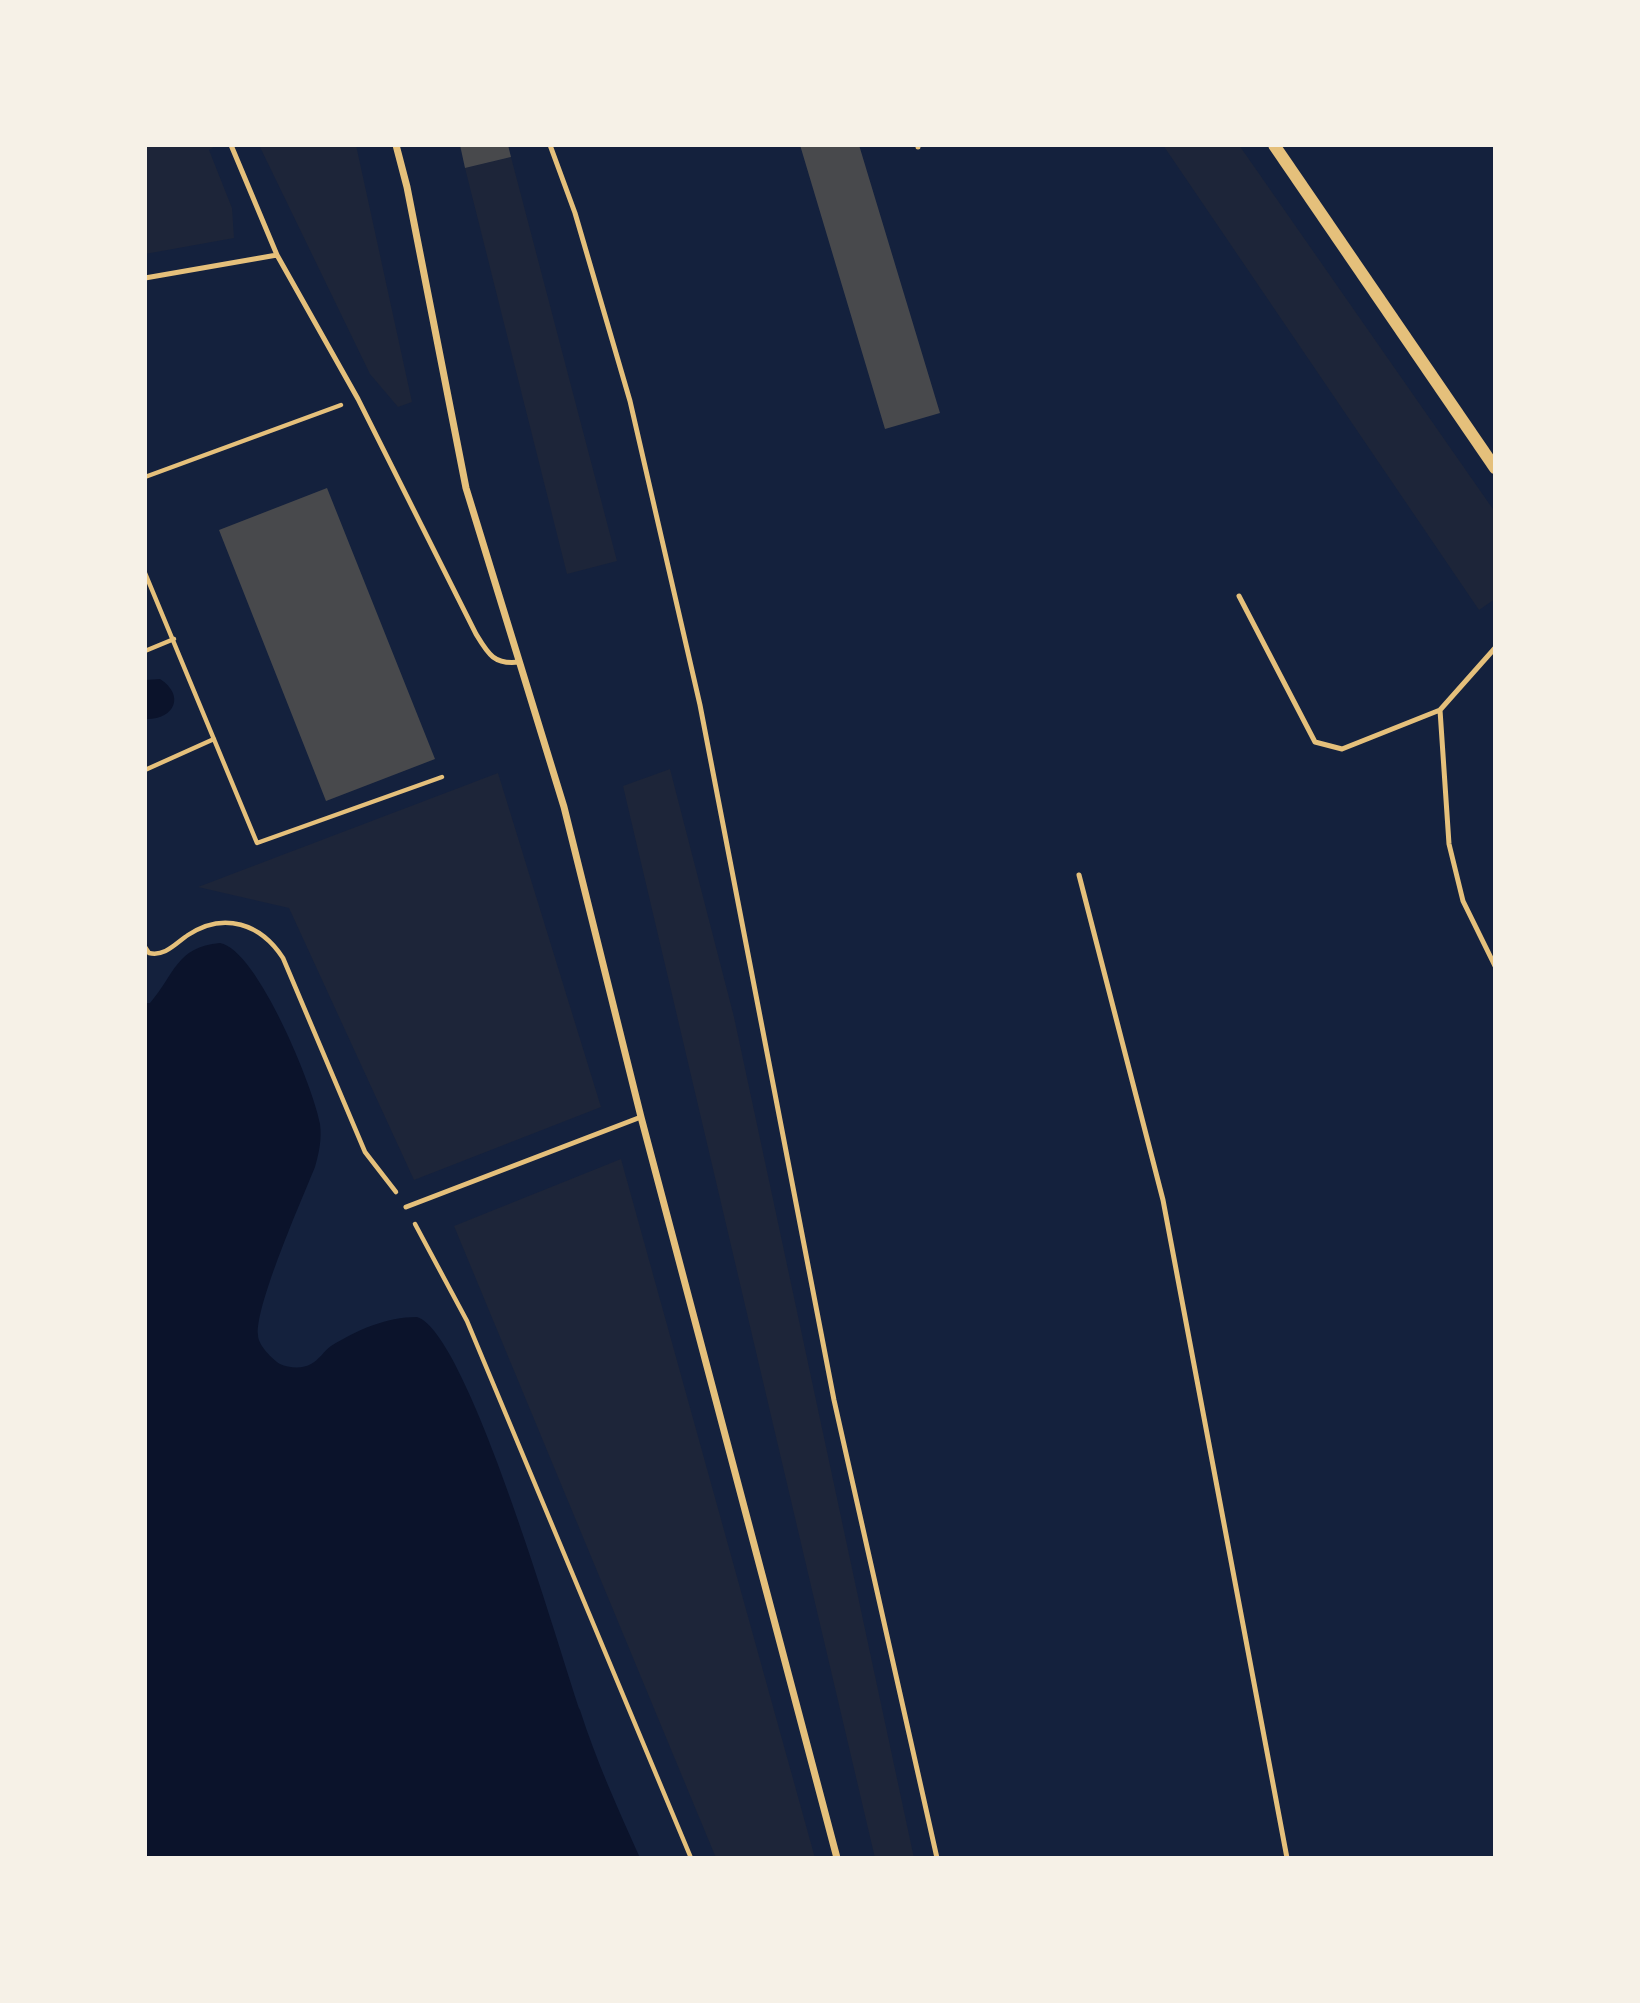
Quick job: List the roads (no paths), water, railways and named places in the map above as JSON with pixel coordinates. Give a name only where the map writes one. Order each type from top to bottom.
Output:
[{"type":"street","points":[[396,145],[407,187],[460,462],[564,807],[640,1117],[837,1858]]},
{"type":"street","points":[[1274,145],[1495,468]]},
{"type":"lane","points":[[231,145],[277,255],[358,399],[476,634],[491,658],[502,664],[519,662]]},
{"type":"lane","points":[[550,145],[575,213],[630,401],[697,691],[834,1401],[937,1858]]},
{"type":"lane","points":[[145,278],[277,255]]},
{"type":"lane","points":[[1239,596],[1315,742],[1342,749],[1440,710],[1495,648]]},
{"type":"lane","points":[[1440,710],[1449,844],[1463,901],[1495,966]]},
{"type":"lane","points":[[1079,875],[1163,1200],[1287,1858]]},
{"type":"lane","points":[[406,1207],[640,1117]]}]
